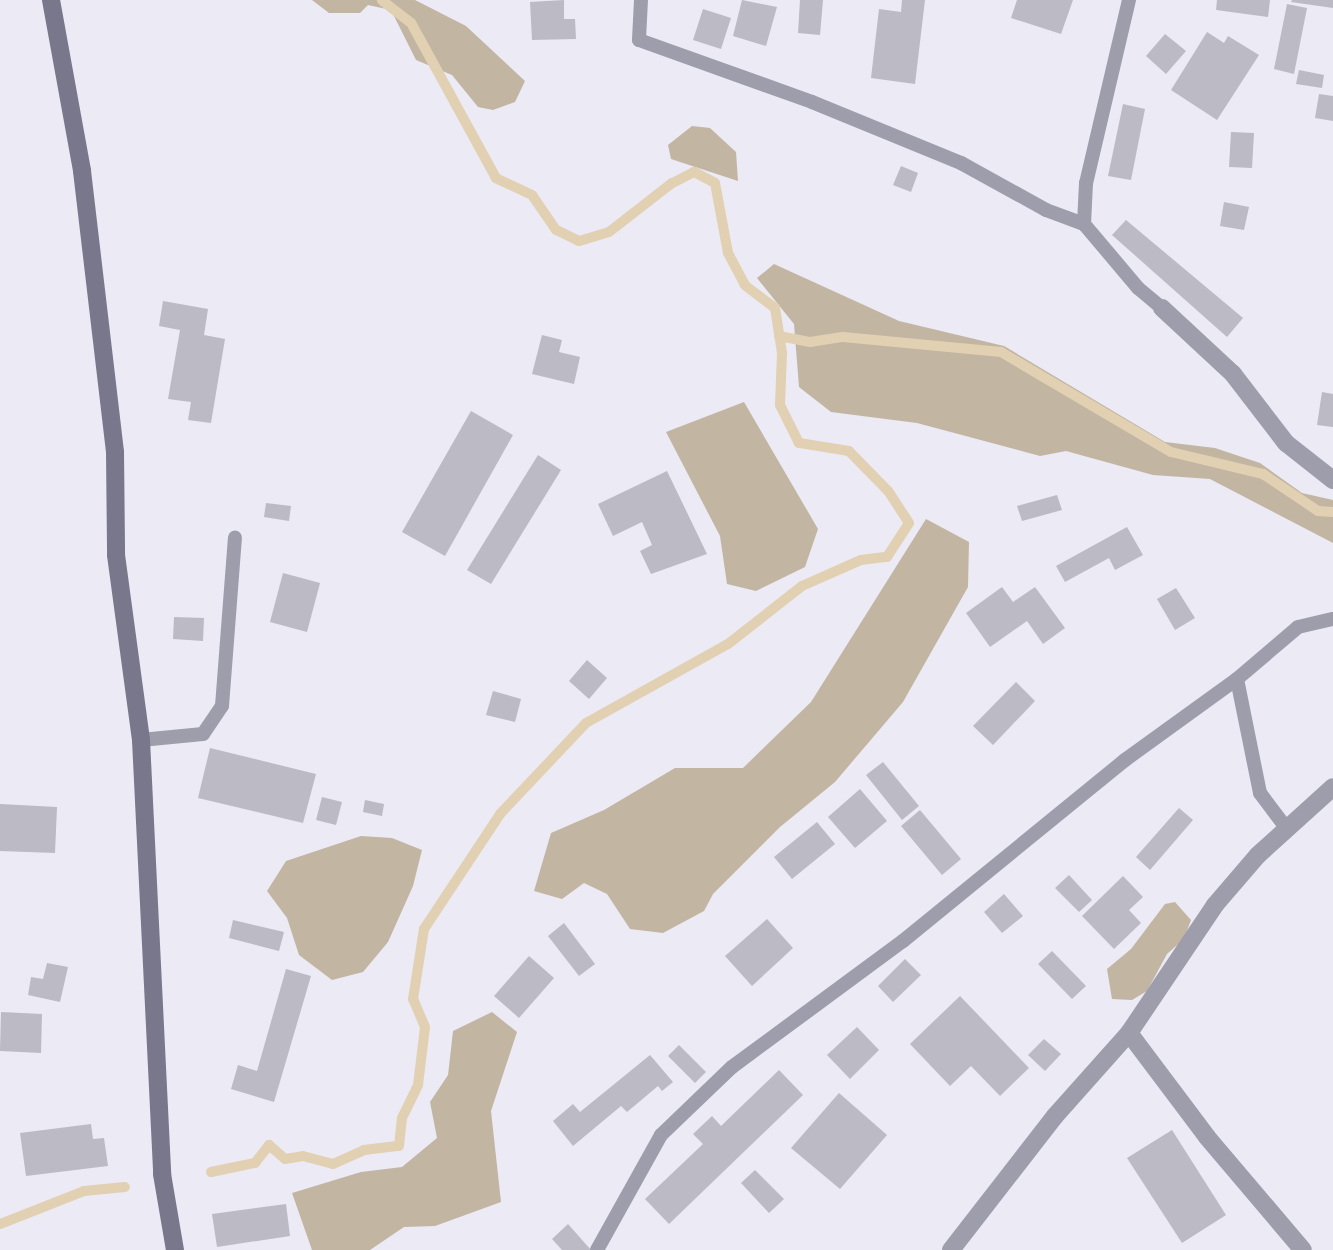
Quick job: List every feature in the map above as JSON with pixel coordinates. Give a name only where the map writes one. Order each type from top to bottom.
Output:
[{"type":"main road","points":[[51,0],[82,171],[115,452],[116,555],[141,740],[162,1174],[175,1250]]},
{"type":"street","points":[[1162,308],[1233,374],[1286,443],[1333,480]]},
{"type":"street","points":[[951,1250],[1055,1116],[1129,1034],[1215,905],[1287,828],[1333,787]]},
{"type":"street","points":[[1129,1034],[1207,1137],[1303,1250]]},
{"type":"lane","points":[[641,0],[639,40],[825,107],[961,163],[1046,210],[1084,224],[1138,288],[1162,308]]},
{"type":"lane","points":[[1084,224],[1086,183],[1129,0]]},
{"type":"lane","points":[[141,740],[204,734],[222,706],[236,537]]},
{"type":"lane","points":[[597,1250],[661,1135],[732,1067],[903,941],[1135,752],[1237,679],[1298,627],[1333,619]]},
{"type":"lane","points":[[1237,679],[1260,793],[1287,828]]},
{"type":"shaded area","points":[[312,0],[415,0],[466,26],[525,81],[515,102],[493,110],[478,107],[452,75],[416,60],[391,10],[368,5],[360,13],[329,13]]},
{"type":"shaded area","points":[[692,126],[710,128],[736,152],[738,181],[671,159],[668,145]]},
{"type":"shaded area","points":[[774,264],[899,321],[1004,346],[1165,442],[1215,448],[1260,463],[1302,493],[1333,500],[1333,543],[1210,479],[1153,475],[1066,451],[1040,456],[917,423],[831,412],[799,387],[794,324],[757,278]]},
{"type":"shaded area","points":[[744,402],[818,529],[805,567],[756,591],[727,584],[720,536],[666,432]]},
{"type":"shaded area","points":[[926,519],[969,542],[968,587],[903,702],[835,782],[780,827],[713,894],[704,911],[663,933],[630,929],[607,894],[584,883],[562,899],[534,891],[551,833],[604,810],[675,768],[743,768],[811,702]]},
{"type":"shaded area","points":[[361,836],[392,838],[422,850],[413,886],[388,942],[363,972],[332,980],[299,955],[287,918],[267,891],[286,861]]},
{"type":"shaded area","points":[[1175,902],[1191,920],[1184,939],[1167,954],[1147,991],[1132,1000],[1112,999],[1107,969],[1131,949],[1165,904]]},
{"type":"shaded area","points":[[492,1012],[517,1032],[491,1111],[501,1202],[435,1226],[404,1227],[370,1250],[312,1250],[292,1193],[361,1172],[402,1167],[437,1138],[430,1102],[448,1075],[453,1031]]},
{"type":"building","points":[[564,0],[564,19],[575,19],[576,39],[532,40],[530,2]]},
{"type":"building","points":[[742,0],[777,7],[766,46],[733,36]]},
{"type":"building","points":[[800,0],[823,0],[820,35],[798,33]]},
{"type":"building","points":[[902,0],[925,0],[915,84],[871,78],[879,9],[901,12]]},
{"type":"building","points":[[1017,0],[1073,0],[1061,34],[1011,18]]},
{"type":"building","points":[[1217,0],[1270,0],[1268,17],[1216,10]]},
{"type":"building","points":[[1333,0],[1333,8],[1291,2]]},
{"type":"building","points":[[1287,4],[1307,8],[1294,74],[1274,69]]},
{"type":"building","points":[[703,9],[731,18],[721,49],[693,40]]},
{"type":"building","points":[[1207,32],[1224,43],[1228,36],[1259,55],[1217,120],[1171,90]]},
{"type":"building","points":[[1165,34],[1186,51],[1166,74],[1146,56]]},
{"type":"building","points":[[1299,70],[1324,75],[1322,88],[1296,84]]},
{"type":"building","points":[[1319,94],[1333,96],[1333,121],[1315,118]]},
{"type":"building","points":[[1123,104],[1145,109],[1131,180],[1108,176]]},
{"type":"building","points":[[1231,132],[1254,133],[1252,168],[1229,167]]},
{"type":"building","points":[[901,166],[918,173],[911,192],[893,185]]},
{"type":"building","points":[[1224,202],[1249,207],[1244,230],[1220,226]]},
{"type":"building","points":[[1126,220],[1243,318],[1227,337],[1112,235]]},
{"type":"building","points":[[163,301],[208,309],[204,335],[225,339],[211,423],[188,420],[191,402],[168,399],[180,330],[159,326]]},
{"type":"building","points":[[542,335],[562,340],[559,352],[580,357],[574,384],[532,374]]},
{"type":"building","points":[[1322,392],[1333,394],[1333,427],[1317,425]]},
{"type":"building","points":[[471,411],[513,435],[445,556],[402,532]]},
{"type":"building","points":[[538,455],[561,470],[491,584],[467,570]]},
{"type":"building","points":[[667,471],[707,554],[651,574],[640,551],[652,545],[642,522],[613,536],[598,504]]},
{"type":"building","points":[[1057,495],[1062,510],[1022,521],[1017,506]]},
{"type":"building","points":[[266,503],[291,506],[289,521],[264,517]]},
{"type":"building","points":[[1127,527],[1143,555],[1115,570],[1109,558],[1065,582],[1056,566]]},
{"type":"building","points":[[283,573],[320,583],[307,632],[270,622]]},
{"type":"building","points":[[1002,587],[1013,602],[1035,587],[1065,628],[1043,644],[1027,621],[990,647],[966,613]]},
{"type":"building","points":[[1176,588],[1195,618],[1175,630],[1157,599]]},
{"type":"building","points":[[174,617],[204,618],[203,641],[173,639]]},
{"type":"building","points":[[587,660],[607,678],[589,699],[569,681]]},
{"type":"building","points":[[1016,682],[1035,701],[993,745],[973,726]]},
{"type":"building","points":[[493,691],[521,699],[515,722],[486,715]]},
{"type":"building","points":[[210,748],[316,774],[303,823],[198,798]]},
{"type":"building","points":[[883,762],[919,806],[902,820],[866,775]]},
{"type":"building","points":[[860,789],[887,821],[855,848],[828,817]]},
{"type":"building","points":[[322,797],[342,802],[336,825],[316,820]]},
{"type":"building","points":[[365,800],[384,804],[382,816],[363,812]]},
{"type":"building","points":[[0,804],[57,807],[55,853],[0,851]]},
{"type":"building","points":[[1179,808],[1193,820],[1150,870],[1136,857]]},
{"type":"building","points":[[920,810],[961,859],[942,875],[901,826]]},
{"type":"building","points":[[817,822],[835,844],[792,879],[774,857]]},
{"type":"building","points":[[1069,875],[1092,900],[1079,912],[1055,888]]},
{"type":"building","points":[[1123,876],[1143,897],[1129,910],[1141,923],[1114,949],[1082,916]]},
{"type":"building","points":[[1004,894],[1023,916],[1002,933],[984,912]]},
{"type":"building","points":[[767,919],[793,948],[752,986],[725,956]]},
{"type":"building","points":[[233,920],[284,932],[279,951],[229,938]]},
{"type":"building","points":[[564,923],[595,964],[579,976],[548,936]]},
{"type":"building","points":[[1052,951],[1086,986],[1072,999],[1038,964]]},
{"type":"building","points":[[529,956],[554,978],[519,1018],[494,996]]},
{"type":"building","points":[[905,959],[921,975],[893,1002],[878,986]]},
{"type":"building","points":[[47,963],[68,967],[60,1002],[28,995],[31,977],[43,979]]},
{"type":"building","points":[[286,969],[311,976],[274,1102],[231,1089],[238,1065],[257,1071]]},
{"type":"building","points":[[960,996],[1029,1068],[1000,1096],[971,1066],[950,1086],[910,1044]]},
{"type":"building","points":[[1,1012],[42,1014],[41,1053],[0,1051]]},
{"type":"building","points":[[857,1027],[879,1050],[850,1079],[827,1055]]},
{"type":"building","points":[[1044,1039],[1061,1054],[1045,1071],[1028,1055]]},
{"type":"building","points":[[679,1045],[706,1072],[695,1083],[668,1056]]},
{"type":"building","points":[[650,1055],[673,1082],[662,1091],[658,1086],[627,1112],[621,1106],[573,1146],[553,1121],[573,1104],[580,1112]]},
{"type":"building","points":[[779,1070],[803,1095],[669,1224],[645,1199],[703,1144],[693,1134],[712,1116],[721,1126]]},
{"type":"building","points":[[839,1093],[887,1135],[840,1189],[791,1148]]},
{"type":"building","points":[[91,1124],[93,1139],[104,1138],[108,1166],[26,1176],[20,1133]]},
{"type":"building","points":[[1172,1130],[1226,1215],[1182,1243],[1127,1158]]},
{"type":"building","points":[[755,1170],[784,1199],[769,1213],[741,1183]]},
{"type":"building","points":[[286,1204],[290,1236],[217,1247],[212,1214]]},
{"type":"building","points":[[568,1224],[591,1250],[562,1250],[552,1239]]},
{"type":"waterway","points":[[211,1172],[255,1163],[269,1145],[285,1159],[303,1156],[333,1164],[364,1150],[399,1146],[402,1118],[418,1085],[425,1027],[413,999],[424,929],[500,814],[586,723],[728,644],[802,586],[861,560],[887,557],[909,523],[888,491],[849,451],[799,443],[780,405],[782,353],[775,308],[745,285],[728,253],[715,183],[694,172],[672,183],[609,232],[579,241],[556,230],[532,195],[496,178],[411,23],[382,0]]},
{"type":"waterway","points":[[779,336],[810,342],[843,337],[1001,352],[1171,452],[1263,474],[1318,511],[1333,512]]},
{"type":"waterway","points":[[0,1224],[84,1191],[125,1187]]}]
